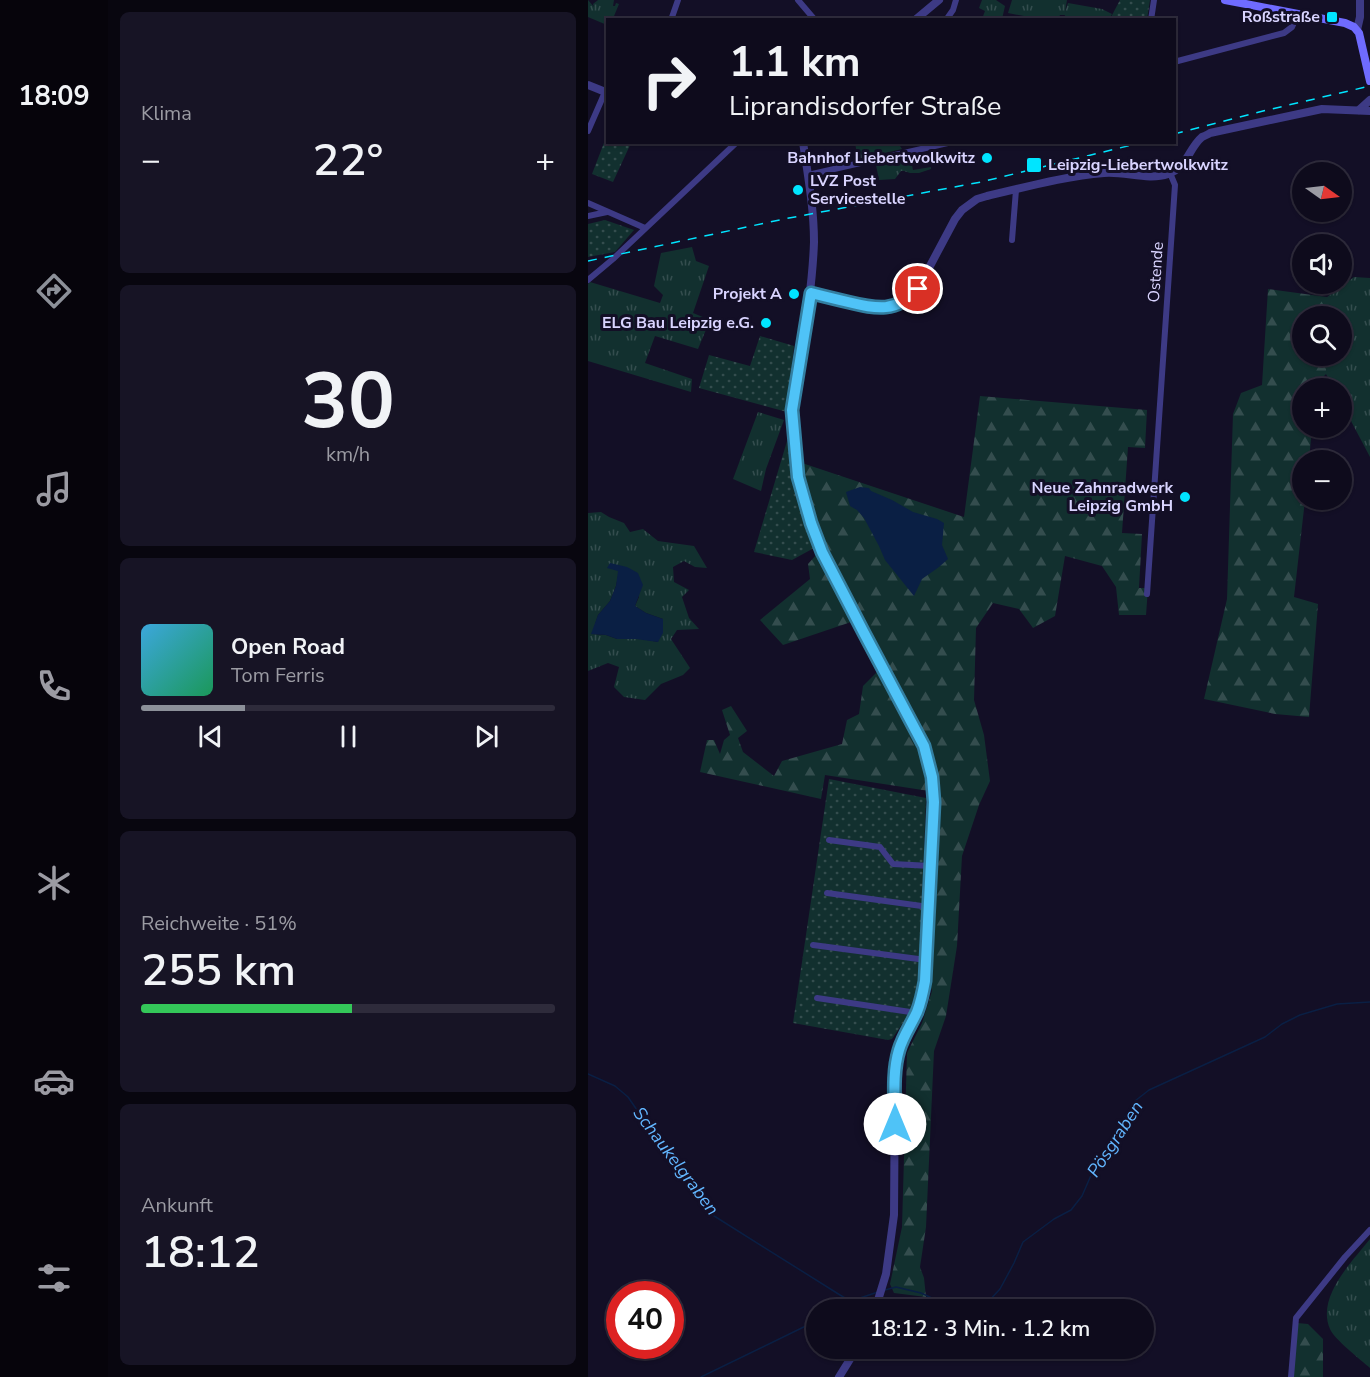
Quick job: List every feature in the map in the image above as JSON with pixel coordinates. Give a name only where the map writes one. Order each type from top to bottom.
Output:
[{"type":"main road","points":[[1225,0],[1345,23],[1354,27],[1360,38],[1370,81]]},
{"type":"street","points":[[672,18],[678,0]]},
{"type":"street","points":[[798,0],[813,18]]},
{"type":"street","points":[[917,18],[939,0]]},
{"type":"street","points":[[947,18],[956,0]]},
{"type":"street","points":[[1151,18],[1154,0]]},
{"type":"street","points":[[1357,30],[1360,0]]},
{"type":"street","points":[[1176,61],[1284,33],[1292,27],[1298,14]]},
{"type":"street","points":[[588,85],[606,92],[588,132]]},
{"type":"street","points":[[1359,110],[1370,99]]},
{"type":"street","points":[[811,293],[872,307],[887,308],[906,300],[918,289],[955,219],[962,210],[977,199],[1067,178],[1120,172],[1149,176],[1170,173],[1183,164],[1202,137],[1210,133],[1322,109],[1370,111]]},
{"type":"street","points":[[588,280],[735,144]]},
{"type":"street","points":[[804,144],[812,198],[814,241],[811,293],[792,410],[798,477],[822,552],[924,746],[934,789],[922,999],[898,1053],[892,1242],[878,1299]]},
{"type":"street","points":[[808,175],[943,144]]},
{"type":"street","name":"Ostende","points":[[1148,594],[1175,185],[1170,173]]},
{"type":"street","points":[[1012,240],[1016,190]]},
{"type":"street","points":[[588,203],[645,228]]},
{"type":"street","points":[[588,216],[607,212]]},
{"type":"street","points":[[829,840],[880,847],[893,864],[931,866]]},
{"type":"street","points":[[827,893],[929,907]]},
{"type":"street","points":[[813,945],[926,960]]},
{"type":"street","points":[[817,998],[916,1013]]},
{"type":"street","points":[[1291,1377],[1296,1318],[1370,1230]]},
{"type":"street","points":[[839,1377],[850,1359]]},
{"type":"green space","points":[[588,0],[594,7],[593,4],[598,0],[614,0],[613,6],[616,3],[619,4],[614,16],[606,18],[606,25],[588,17]]},
{"type":"green space","points":[[982,0],[996,0],[1005,6],[1002,18],[982,18],[985,11],[979,8]]},
{"type":"green space","points":[[1012,0],[1067,0],[1065,12],[1068,3],[1102,9],[1112,14],[1110,18],[1064,18],[1065,15],[1060,15],[1058,18],[1024,18],[1024,16],[1008,13]]},
{"type":"green space","points":[[1120,0],[1150,0],[1147,18],[1111,18]]},
{"type":"green space","points":[[606,138],[606,144],[631,144],[613,182],[592,174]]},
{"type":"green space","points":[[855,144],[899,144],[902,149],[858,159]]},
{"type":"green space","points":[[910,156],[913,170],[931,167],[931,169],[919,173],[901,171],[895,179],[879,180],[876,165]]},
{"type":"green space","points":[[605,220],[634,230],[615,252],[588,257],[588,224]]},
{"type":"green space","points":[[692,247],[696,261],[709,266],[693,313],[710,320],[698,349],[655,336],[645,363],[692,379],[691,392],[588,361],[588,284],[590,282],[660,303],[663,295],[654,286],[661,253]]},
{"type":"green space","points":[[1352,278],[1370,278],[1370,457],[1352,423],[1352,378],[1328,378],[1326,374],[1326,366],[1352,366],[1352,306],[1327,306],[1327,297],[1331,294],[1352,294]]},
{"type":"green space","points":[[1268,289],[1327,297],[1327,306],[1292,306],[1292,366],[1326,366],[1326,374],[1322,378],[1292,378],[1292,438],[1311,438],[1310,450],[1292,450],[1292,510],[1304,510],[1294,597],[1318,604],[1309,717],[1275,714],[1204,699],[1227,599],[1233,414],[1241,393],[1262,385]]},
{"type":"green space","points":[[760,336],[794,346],[787,412],[699,388],[709,355],[750,366]]},
{"type":"green space","points":[[980,396],[1147,410],[1145,448],[1128,447],[1122,533],[1142,534],[1139,588],[1148,588],[1146,615],[1119,615],[1116,587],[1102,566],[1065,556],[1055,616],[1033,628],[1019,609],[993,603],[976,628],[974,700],[984,735],[990,781],[979,805],[962,856],[957,946],[946,1016],[934,1051],[926,1227],[920,1267],[926,1297],[894,1293],[890,1284],[902,1227],[907,1053],[922,1023],[932,991],[923,961],[929,791],[825,775],[821,799],[700,772],[707,740],[714,740],[720,754],[724,740],[730,735],[722,710],[731,706],[747,731],[738,738],[743,752],[774,776],[782,761],[842,744],[847,720],[859,714],[863,686],[886,663],[860,619],[783,645],[760,620],[810,579],[808,564],[826,544],[811,505],[802,463],[964,517]]},
{"type":"green space","points":[[758,412],[784,420],[766,469],[761,491],[733,479]]},
{"type":"green space","points":[[787,441],[792,476],[814,548],[792,560],[754,552]]},
{"type":"green space","points":[[601,512],[624,523],[630,532],[643,529],[658,541],[694,546],[707,568],[695,567],[684,561],[673,567],[674,582],[689,590],[682,597],[689,618],[699,629],[677,630],[671,639],[690,668],[683,675],[661,684],[645,700],[624,697],[614,687],[619,667],[608,663],[588,671],[588,513]],"holes":[[[619,571],[639,597],[635,606],[663,619],[658,642],[636,638],[617,639],[592,634],[598,615],[610,601]]]},
{"type":"green space","points":[[829,779],[926,798],[919,982],[909,1014],[892,1039],[888,1040],[793,1023]]},
{"type":"green space","points":[[1370,1239],[1370,1368],[1332,1333],[1327,1317],[1328,1305],[1338,1281]]},
{"type":"green space","points":[[1297,1323],[1308,1324],[1323,1339],[1323,1377],[1292,1377]]},
{"type":"water","points":[[860,487],[869,488],[913,512],[944,523],[942,545],[948,559],[922,579],[914,596],[885,560],[864,518],[850,506],[846,492]]},
{"type":"water","points":[[610,563],[627,567],[638,573],[643,585],[635,606],[663,619],[663,633],[658,642],[617,639],[606,635],[591,634],[598,615],[610,601],[616,586],[618,571],[607,568]]},
{"type":"waterway","name":"Pösgraben","points":[[991,1299],[1000,1289],[1023,1242],[1054,1219],[1071,1210],[1082,1196],[1117,1129],[1135,1101],[1149,1090],[1265,1037],[1282,1024],[1300,1015],[1337,1004],[1370,1002]]},
{"type":"waterway","name":"Schaukelgraben","points":[[588,1074],[615,1086],[628,1097],[711,1214],[845,1298],[858,1299]]},
{"type":"waterway","name":"Pösgraben","points":[[885,1290],[896,1287],[934,1299]]},
{"type":"waterway","name":"Pösgraben","points":[[860,1298],[878,1292]]},
{"type":"waterway","name":"Pösgraben","points":[[701,1377],[806,1326]]},
{"type":"railway","points":[[1176,133],[1370,86]]},
{"type":"railway","points":[[588,261],[784,219],[981,182],[1136,144]]},
{"type":"place","name":"Roßstraße","points":[[1332,17]]},
{"type":"place","name":"Bahnhof Liebertwolkwitz","points":[[987,158]]},
{"type":"place","name":"Leipzig-Liebertwolkwitz","points":[[1034,165]]},
{"type":"place","name":"LVZ Post Servicestelle","points":[[798,190]]},
{"type":"place","name":"Projekt A","points":[[794,294]]},
{"type":"place","name":"ELG Bau Leipzig e.G.","points":[[766,323]]},
{"type":"place","name":"Neue Zahnradwerk Leipzig GmbH","points":[[1185,497]]},
{"type":"route","points":[[895,1124],[898,1053],[922,999],[925,981],[934,789],[924,746],[819,544],[798,477],[792,410],[811,293],[872,307],[887,308],[906,300],[918,289]]}]
